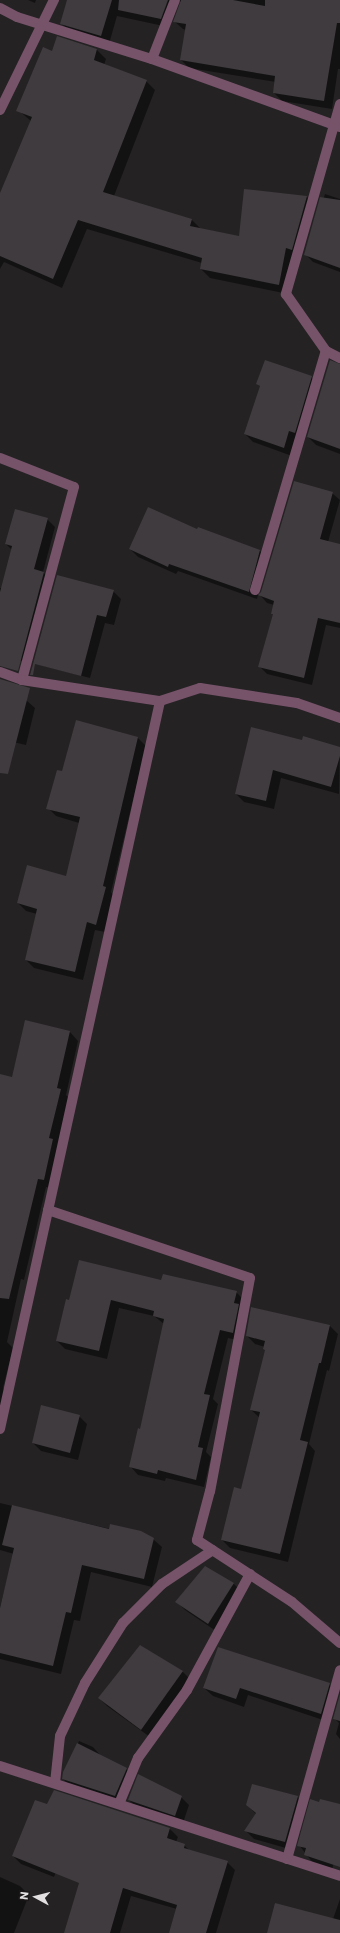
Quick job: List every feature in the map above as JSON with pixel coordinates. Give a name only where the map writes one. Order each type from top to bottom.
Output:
[{"type":"street","points":[[0,110],[54,0]]},
{"type":"street","points":[[152,59],[175,0]]},
{"type":"street","points":[[0,8],[17,17],[152,59],[337,127]]},
{"type":"street","points":[[340,104],[337,127],[286,294],[326,351],[340,358]]},
{"type":"street","points":[[254,590],[326,351]]},
{"type":"street","points":[[0,458],[74,487],[22,680]]},
{"type":"street","points":[[0,672],[22,680],[160,701],[200,688],[297,703],[340,718]]},
{"type":"street","points":[[0,1429],[160,701]]},
{"type":"street","points":[[48,1210],[250,1278],[210,1491],[197,1540],[292,1602],[340,1644]]},
{"type":"street","points":[[55,1784],[60,1736],[85,1683],[123,1623],[162,1584],[213,1550]]},
{"type":"street","points":[[119,1804],[138,1758],[187,1690],[250,1574]]},
{"type":"street","points":[[287,1859],[340,1670]]},
{"type":"street","points":[[0,1766],[340,1876]]},
{"type":"building","points":[[67,0],[112,0],[101,36],[60,24]]},
{"type":"building","points":[[119,0],[168,0],[161,19],[118,10]]},
{"type":"building","points":[[181,0],[233,0],[265,6],[265,0],[340,0],[340,23],[337,23],[324,101],[273,93],[275,76],[180,60],[186,24],[173,22]]},
{"type":"building","points":[[57,36],[97,49],[94,60],[147,80],[103,192],[192,219],[190,226],[239,236],[244,189],[307,196],[292,250],[286,248],[279,285],[200,269],[202,258],[78,220],[53,279],[0,256],[0,193],[32,117],[16,111],[43,47],[52,51]]},
{"type":"building","points":[[320,197],[340,200],[340,268],[304,255]]},
{"type":"building","points":[[265,360],[312,376],[295,433],[289,431],[284,448],[244,434],[260,386],[256,384]]},
{"type":"building","points":[[330,360],[340,364],[340,449],[307,437]]},
{"type":"building","points":[[294,481],[333,492],[320,539],[340,544],[340,623],[318,618],[304,678],[258,667],[273,614],[271,614],[274,601],[258,595],[261,592]]},
{"type":"building","points":[[148,507],[197,529],[198,527],[260,550],[249,592],[169,564],[168,567],[129,549]]},
{"type":"building","points":[[15,509],[48,518],[34,569],[44,572],[18,671],[0,666],[0,592],[12,546],[5,544]]},
{"type":"building","points":[[57,575],[114,590],[106,617],[97,615],[81,676],[35,664],[33,675],[30,675]]},
{"type":"building","points":[[0,679],[30,688],[8,774],[0,773]]},
{"type":"building","points":[[76,720],[138,737],[103,886],[106,887],[96,925],[87,922],[75,972],[25,960],[37,909],[17,903],[27,865],[66,876],[80,817],[46,809],[57,770],[62,771]]},
{"type":"building","points":[[251,727],[302,740],[303,736],[340,747],[340,756],[331,787],[273,770],[266,801],[235,794]]},
{"type":"building","points":[[25,1020],[70,1031],[57,1088],[61,1089],[49,1138],[53,1139],[44,1180],[38,1179],[9,1299],[0,1298],[0,1074],[12,1077]]},
{"type":"building","points":[[79,1260],[161,1280],[163,1274],[237,1291],[234,1303],[239,1304],[233,1333],[220,1330],[204,1394],[210,1395],[198,1447],[203,1448],[196,1480],[158,1470],[157,1474],[129,1467],[138,1428],[140,1429],[164,1319],[153,1316],[154,1311],[111,1300],[99,1351],[56,1341],[66,1299],[69,1300]]},
{"type":"building","points":[[251,1307],[330,1325],[300,1440],[308,1442],[280,1554],[221,1540],[234,1487],[241,1489],[260,1412],[250,1410],[265,1350],[263,1349],[265,1341],[246,1336]]},
{"type":"building","points":[[41,1405],[80,1415],[70,1453],[32,1443]]},
{"type":"building","points":[[12,1505],[109,1529],[110,1524],[141,1531],[154,1538],[144,1579],[82,1565],[71,1613],[66,1612],[53,1666],[0,1653],[0,1608],[14,1548],[2,1545]]},
{"type":"building","points":[[205,1566],[234,1583],[208,1624],[175,1602]]},
{"type":"building","points":[[140,1645],[183,1671],[141,1730],[98,1698]]},
{"type":"building","points":[[218,1647],[330,1683],[321,1714],[240,1688],[236,1699],[203,1688]]},
{"type":"building","points":[[340,1694],[340,1721],[333,1719]]},
{"type":"building","points":[[77,1743],[127,1768],[115,1796],[62,1779],[63,1772]]},
{"type":"building","points":[[138,1774],[182,1796],[175,1816],[128,1800]]},
{"type":"building","points":[[252,1784],[298,1796],[285,1842],[244,1831],[256,1813],[246,1805]]},
{"type":"building","points":[[54,1790],[170,1828],[167,1838],[185,1844],[184,1848],[228,1861],[206,1933],[169,1933],[177,1905],[123,1888],[110,1933],[64,1933],[79,1883],[12,1856],[35,1800],[47,1804]]},
{"type":"building","points":[[310,1799],[319,1802],[320,1799],[340,1804],[340,1867],[304,1855],[306,1848],[297,1846]]},
{"type":"building","points":[[275,1903],[340,1920],[340,1933],[267,1933]]}]
